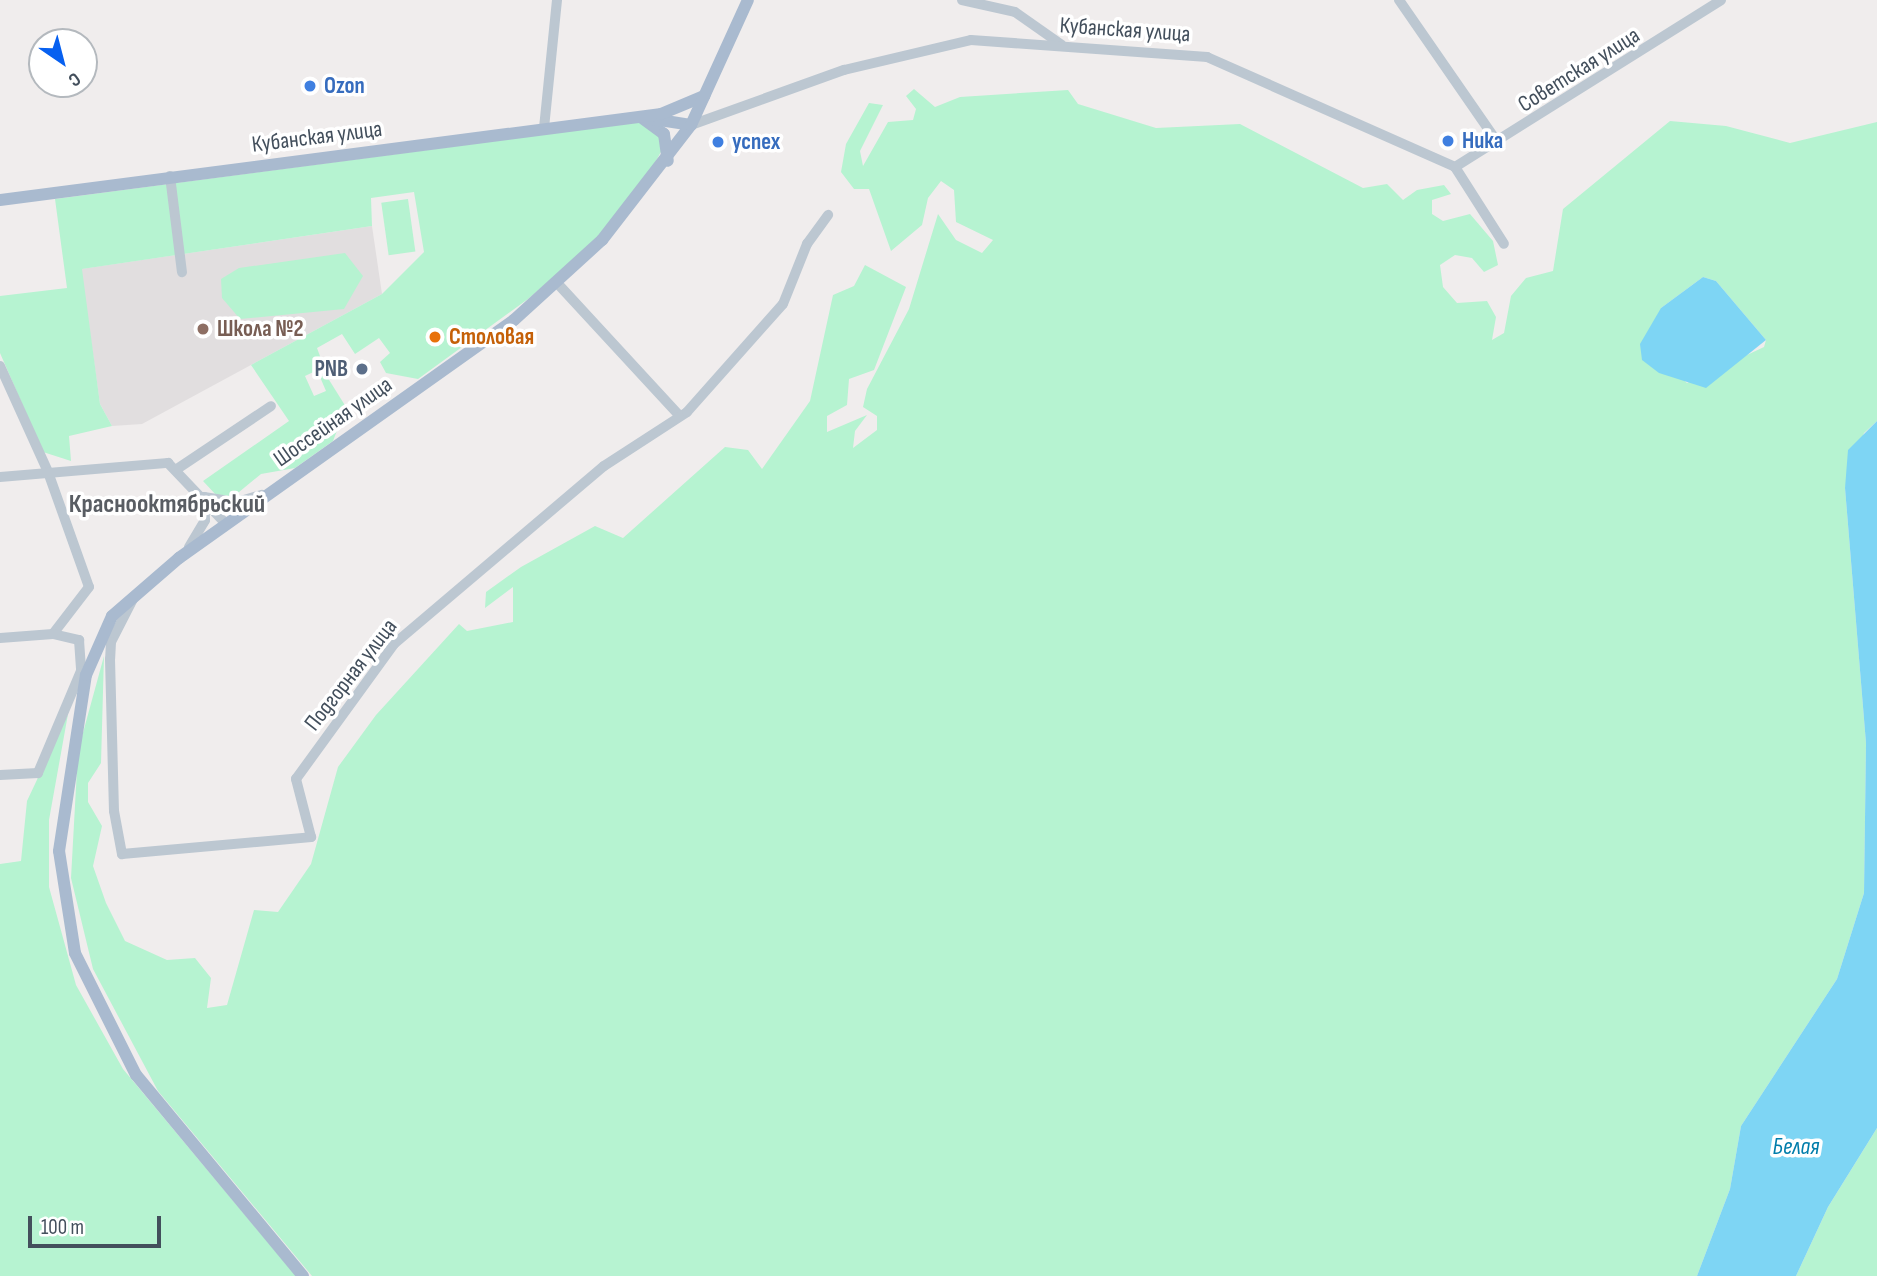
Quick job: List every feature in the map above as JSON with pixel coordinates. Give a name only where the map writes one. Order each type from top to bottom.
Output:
[{"type":"main road","name":"Шоссейная улица","points":[[303,1276],[136,1075],[75,953],[59,850],[86,676],[101,633],[133,598],[179,558],[558,284],[668,162],[709,91],[748,0]]},
{"type":"main road","points":[[639,117],[683,110],[709,91]]},
{"type":"main road","name":"Кубанская улица","points":[[0,200],[639,117]]},
{"type":"main road","points":[[639,117],[691,125]]},
{"type":"main road","points":[[639,117],[662,130],[668,162]]},
{"type":"street","points":[[544,128],[557,0]]},
{"type":"street","points":[[962,0],[1015,12],[1063,46]]},
{"type":"street","points":[[1008,0],[1015,12]]},
{"type":"street","points":[[1399,0],[1497,143]]},
{"type":"street","name":"Советская улица","points":[[1455,167],[1721,0]]},
{"type":"street","name":"Кубанская улица","points":[[691,125],[844,70],[971,40],[1207,57],[1455,167]]},
{"type":"street","points":[[1455,167],[1504,244]]},
{"type":"street","points":[[170,176],[182,272]]},
{"type":"street","name":"Подгорная улица","points":[[133,598],[111,642],[110,659],[114,811],[122,854],[311,837],[296,779],[394,644],[481,566],[677,413],[687,412],[783,303],[807,244],[828,215]]},
{"type":"street","points":[[558,284],[677,413]]},
{"type":"street","points":[[1,371],[48,472],[89,587],[53,634]]},
{"type":"street","points":[[177,469],[271,406]]},
{"type":"street","points":[[0,477],[168,463],[204,497],[226,524]]},
{"type":"street","points":[[204,497],[237,502],[268,493]]},
{"type":"street","points":[[179,558],[205,520],[204,497]]},
{"type":"street","points":[[0,638],[53,634],[79,639],[81,671],[38,773],[0,775]]},
{"type":"shaded area","name":"Школа №2","points":[[372,226],[382,294],[142,424],[112,426],[100,404],[81,269]]},
{"type":"green space","points":[[914,89],[935,107],[960,97],[1068,90],[1078,104],[1156,128],[1240,124],[1363,188],[1387,184],[1403,200],[1417,190],[1444,185],[1451,194],[1432,200],[1432,214],[1443,221],[1470,214],[1493,241],[1498,265],[1484,272],[1472,258],[1455,255],[1440,265],[1443,287],[1457,303],[1487,301],[1496,317],[1492,340],[1504,333],[1511,296],[1526,278],[1553,271],[1563,209],[1670,121],[1726,126],[1790,143],[1877,122],[1877,421],[1864,433],[1845,488],[1866,743],[1864,893],[1837,979],[1741,1126],[1730,1189],[1697,1276],[312,1276],[158,1091],[93,969],[71,878],[78,751],[104,656],[101,763],[88,783],[88,802],[102,826],[93,866],[106,903],[125,941],[167,960],[195,958],[211,978],[207,1008],[227,1005],[254,910],[278,912],[311,864],[338,767],[376,715],[459,624],[467,631],[513,622],[513,587],[485,608],[486,592],[521,567],[595,526],[623,538],[725,447],[748,450],[762,469],[810,401],[833,295],[854,286],[865,265],[906,287],[874,370],[849,379],[847,405],[827,416],[827,432],[867,415],[855,431],[853,448],[877,430],[877,416],[863,407],[867,389],[909,309],[938,214],[956,240],[982,253],[993,240],[956,222],[954,190],[941,181],[928,198],[922,225],[891,251],[869,189],[854,189],[841,172],[846,144],[869,103],[883,105],[860,151],[863,166],[888,122],[913,120],[916,109],[906,96]],"holes":[[[1703,277],[1716,281],[1766,340],[1764,347],[1687,383],[1678,374],[1659,373],[1661,308]]]},
{"type":"green space","points":[[638,122],[657,129],[663,148],[645,181],[594,242],[528,299],[418,379],[386,373],[380,362],[390,353],[379,338],[355,354],[342,334],[317,348],[324,367],[305,376],[314,396],[326,391],[320,377],[326,375],[346,407],[333,441],[295,468],[261,474],[233,497],[217,496],[203,481],[289,421],[251,365],[382,294],[424,252],[414,192],[371,198],[372,226],[82,269],[100,404],[112,426],[69,436],[71,461],[43,452],[0,353],[0,296],[67,288],[55,199]]},
{"type":"green space","points":[[408,199],[415,251],[389,255],[381,203]]},
{"type":"green space","points":[[345,253],[363,276],[344,309],[240,319],[222,298],[221,279],[239,268]]},
{"type":"green space","points":[[369,390],[384,395],[359,410],[360,396]]},
{"type":"green space","points":[[68,714],[49,820],[49,887],[76,985],[123,1069],[296,1276],[0,1276],[0,864],[21,861],[27,801]]},
{"type":"green space","points":[[1877,1128],[1877,1276],[1796,1276],[1828,1207]]},
{"type":"water","points":[[1703,277],[1716,281],[1766,340],[1706,388],[1659,373],[1642,360],[1640,344],[1661,308]]},
{"type":"water","name":"Белая","points":[[1877,421],[1877,1128],[1828,1207],[1796,1276],[1697,1276],[1730,1189],[1741,1126],[1837,979],[1864,893],[1866,743],[1845,488],[1848,450]]},
{"type":"place","name":"Ozon","points":[[310,86]]},
{"type":"place","name":"Ника","points":[[1448,141]]},
{"type":"place","name":"успех","points":[[718,142]]},
{"type":"place","name":"Школа №2","points":[[203,329]]},
{"type":"place","name":"Столовая","points":[[435,337]]},
{"type":"place","name":"PNB","points":[[362,369]]},
{"type":"district","name":"Краснооктябрьский","points":[[167,505]]}]
